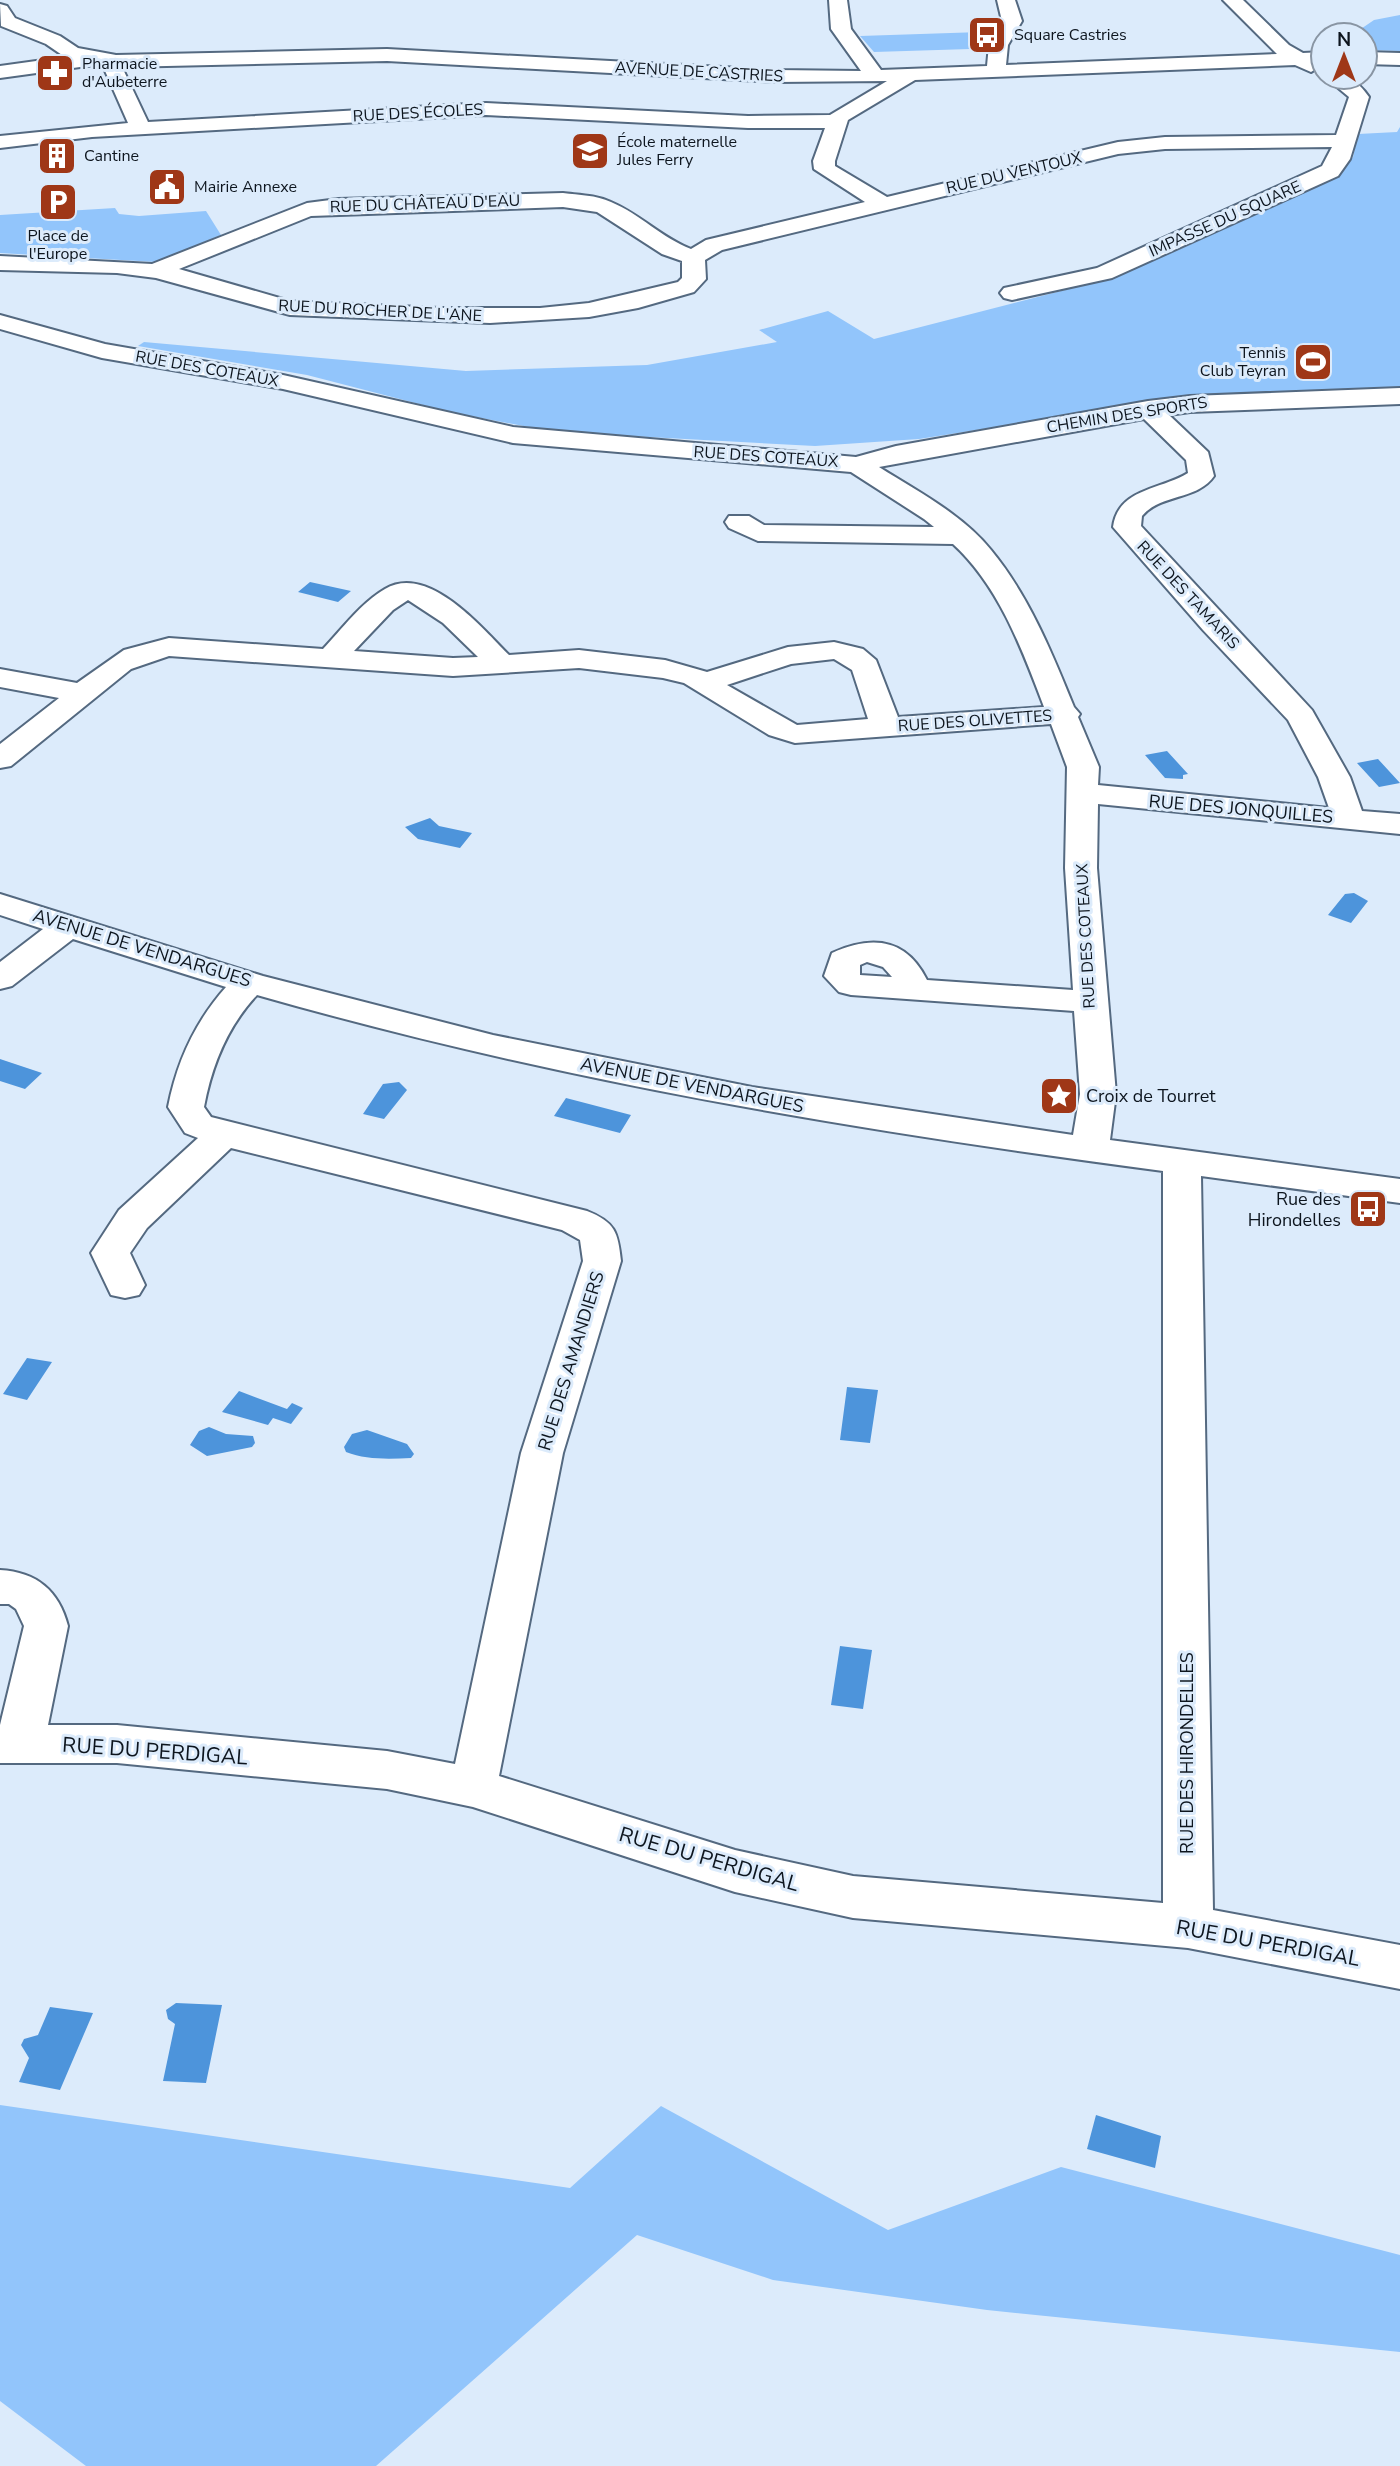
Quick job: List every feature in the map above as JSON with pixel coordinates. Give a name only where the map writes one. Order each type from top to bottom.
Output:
[{"type":"street","points":[[838,0],[841,29],[875,76]]},
{"type":"street","points":[[998,72],[994,58],[996,45],[1012,21],[1006,0]]},
{"type":"street","points":[[1233,0],[1298,61],[1309,65]]},
{"type":"street","points":[[0,10],[8,22],[54,40],[72,53],[108,60],[141,128]]},
{"type":"street","name":"AVENUE DE CASTRIES","points":[[108,60],[387,55],[776,76],[875,76],[1309,60]]},
{"type":"street","points":[[1379,58],[1400,59]]},
{"type":"street","points":[[0,72],[108,60]]},
{"type":"street","points":[[884,204],[825,169],[824,161],[836,121],[844,112],[901,84],[909,75]]},
{"type":"street","name":"IMPASSE DU SQUARE","points":[[1012,293],[1104,273],[1251,209],[1330,171],[1339,159],[1359,97],[1355,91]]},
{"type":"street","name":"RUE DES ÉCOLES","points":[[0,142],[141,128],[521,108],[715,123],[836,121]]},
{"type":"street","name":"RUE DU VENTOUX","points":[[693,257],[714,245],[1142,145],[1343,141]]},
{"type":"street","name":"RUE DU CHÂTEAU D'EAU","points":[[154,271],[307,210],[338,206],[593,202],[670,249],[693,257]]},
{"type":"street","name":"RUE DU ROCHER DE L'ANE","points":[[0,262],[154,271],[183,276],[268,304],[290,308],[541,317],[583,312],[687,287],[694,279],[693,257]]},
{"type":"street","name":"RUE DES COTEAUX","points":[[0,322],[102,351],[283,382],[513,435],[857,465],[913,498],[980,554],[998,579],[1034,644],[1065,714],[1083,767],[1081,868],[1098,1094],[1090,1147]]},
{"type":"street","name":"CHEMIN DES SPORTS","points":[[857,465],[896,454],[1148,410],[1249,400],[1400,396]]},
{"type":"street","name":"RUE DES TAMARIS","points":[[1148,410],[1199,458],[1201,476],[1181,490],[1140,501],[1126,516],[1127,527],[1213,624],[1301,716],[1334,777],[1349,819]]},
{"type":"street","points":[[739,522],[758,533],[960,536]]},
{"type":"street","points":[[331,658],[394,595],[410,591],[432,599],[502,664]]},
{"type":"street","name":"RUE DES OLIVETTES","points":[[0,759],[82,693],[134,656],[169,647],[453,667],[579,659],[682,672],[780,729],[795,734],[1065,714]]},
{"type":"street","name":"RUE DES OLIVETTES","points":[[703,683],[807,651],[833,650],[863,661],[886,729]]},
{"type":"street","points":[[0,678],[82,693]]},
{"type":"street","name":"RUE DES JONQUILLES","points":[[1082,793],[1400,824]]},
{"type":"street","name":"AVENUE DE VENDARGUES","points":[[0,904],[250,982],[374,1017],[659,1082],[866,1116],[1400,1191]]},
{"type":"street","points":[[0,979],[68,927]]},
{"type":"street","name":"RUE DES AMANDIERS","points":[[250,982],[227,1004],[207,1035],[186,1107],[198,1125],[224,1134],[573,1220],[590,1227],[600,1237],[602,1261],[542,1453],[473,1787]]},
{"type":"street","points":[[914,989],[1089,1002]]},
{"type":"street","points":[[125,1285],[110,1253],[133,1219],[224,1134]]},
{"type":"street","name":"RUE DES HIRONDELLES","points":[[1182,1160],[1188,1927]]},
{"type":"street","name":"RUE DU PERDIGAL","points":[[0,1587],[27,1594],[42,1606],[46,1626],[10,1744],[144,1746],[387,1770],[473,1787],[735,1871],[853,1897],[1188,1927],[1400,1967]]},
{"type":"shaded area","points":[[1400,15],[1400,51],[1379,50],[1379,21],[1374,20]]},
{"type":"shaded area","points":[[981,32],[970,49],[874,52],[860,36]]},
{"type":"shaded area","points":[[1400,127],[1400,390],[1255,392],[1168,400],[919,439],[815,446],[555,432],[450,412],[307,375],[138,346],[144,342],[466,371],[647,365],[777,342],[759,330],[828,311],[874,339],[1108,279],[1185,247],[1339,173],[1353,157],[1358,134],[1397,132]]},
{"type":"shaded area","points":[[115,208],[119,214],[139,216],[206,211],[221,235],[156,262],[0,253],[0,215]]},
{"type":"shaded area","points":[[310,582],[351,591],[338,602],[298,592]]},
{"type":"shaded area","points":[[1167,751],[1188,774],[1183,775],[1183,779],[1165,778],[1145,755]]},
{"type":"shaded area","points":[[1378,759],[1400,783],[1379,787],[1357,763]]},
{"type":"shaded area","points":[[430,818],[439,826],[472,833],[460,848],[418,839],[405,827]]},
{"type":"shaded area","points":[[1354,893],[1368,901],[1351,923],[1328,915],[1345,894]]},
{"type":"shaded area","points":[[0,1059],[42,1073],[25,1089],[0,1081]]},
{"type":"shaded area","points":[[399,1082],[407,1090],[384,1119],[363,1114],[383,1084]]},
{"type":"shaded area","points":[[566,1098],[631,1115],[620,1133],[554,1116]]},
{"type":"shaded area","points":[[27,1358],[52,1362],[27,1400],[3,1394]]},
{"type":"shaded area","points":[[847,1387],[878,1390],[870,1443],[840,1440]]},
{"type":"shaded area","points":[[239,1391],[287,1409],[292,1403],[303,1408],[291,1424],[273,1418],[268,1425],[222,1412]]},
{"type":"shaded area","points":[[209,1427],[226,1434],[253,1436],[255,1443],[252,1447],[207,1456],[190,1445],[199,1431]]},
{"type":"shaded area","points":[[367,1430],[407,1444],[414,1454],[411,1458],[386,1459],[346,1452],[344,1447],[352,1434]]},
{"type":"shaded area","points":[[840,1646],[872,1650],[863,1709],[831,1705]]},
{"type":"shaded area","points":[[176,2003],[222,2005],[206,2083],[163,2081],[175,2024],[168,2019],[166,2010]]},
{"type":"shaded area","points":[[50,2007],[93,2013],[60,2090],[19,2082],[29,2058],[21,2045],[24,2039],[38,2035]]},
{"type":"shaded area","points":[[0,2105],[570,2188],[661,2106],[888,2230],[1061,2167],[1400,2255],[1400,2352],[987,2310],[773,2280],[637,2235],[376,2466],[86,2466],[0,2401]]},
{"type":"shaded area","points":[[1096,2115],[1161,2136],[1155,2168],[1087,2149]]},
{"type":"place","name":"Square Castries","points":[[987,35]]},
{"type":"place","name":"Pharmacie d'Aubeterre","points":[[55,73]]},
{"type":"place","name":"École maternelle Jules Ferry","points":[[590,151]]},
{"type":"place","name":"Cantine","points":[[57,156]]},
{"type":"place","name":"Mairie Annexe","points":[[167,187]]},
{"type":"place","name":"Place de l'Europe","points":[[58,202]]},
{"type":"place","name":"Tennis Club Teyran","points":[[1313,362]]},
{"type":"place","name":"Croix de Tourret","points":[[1059,1096]]},
{"type":"place","name":"Rue des Hirondelles","points":[[1368,1209]]}]
